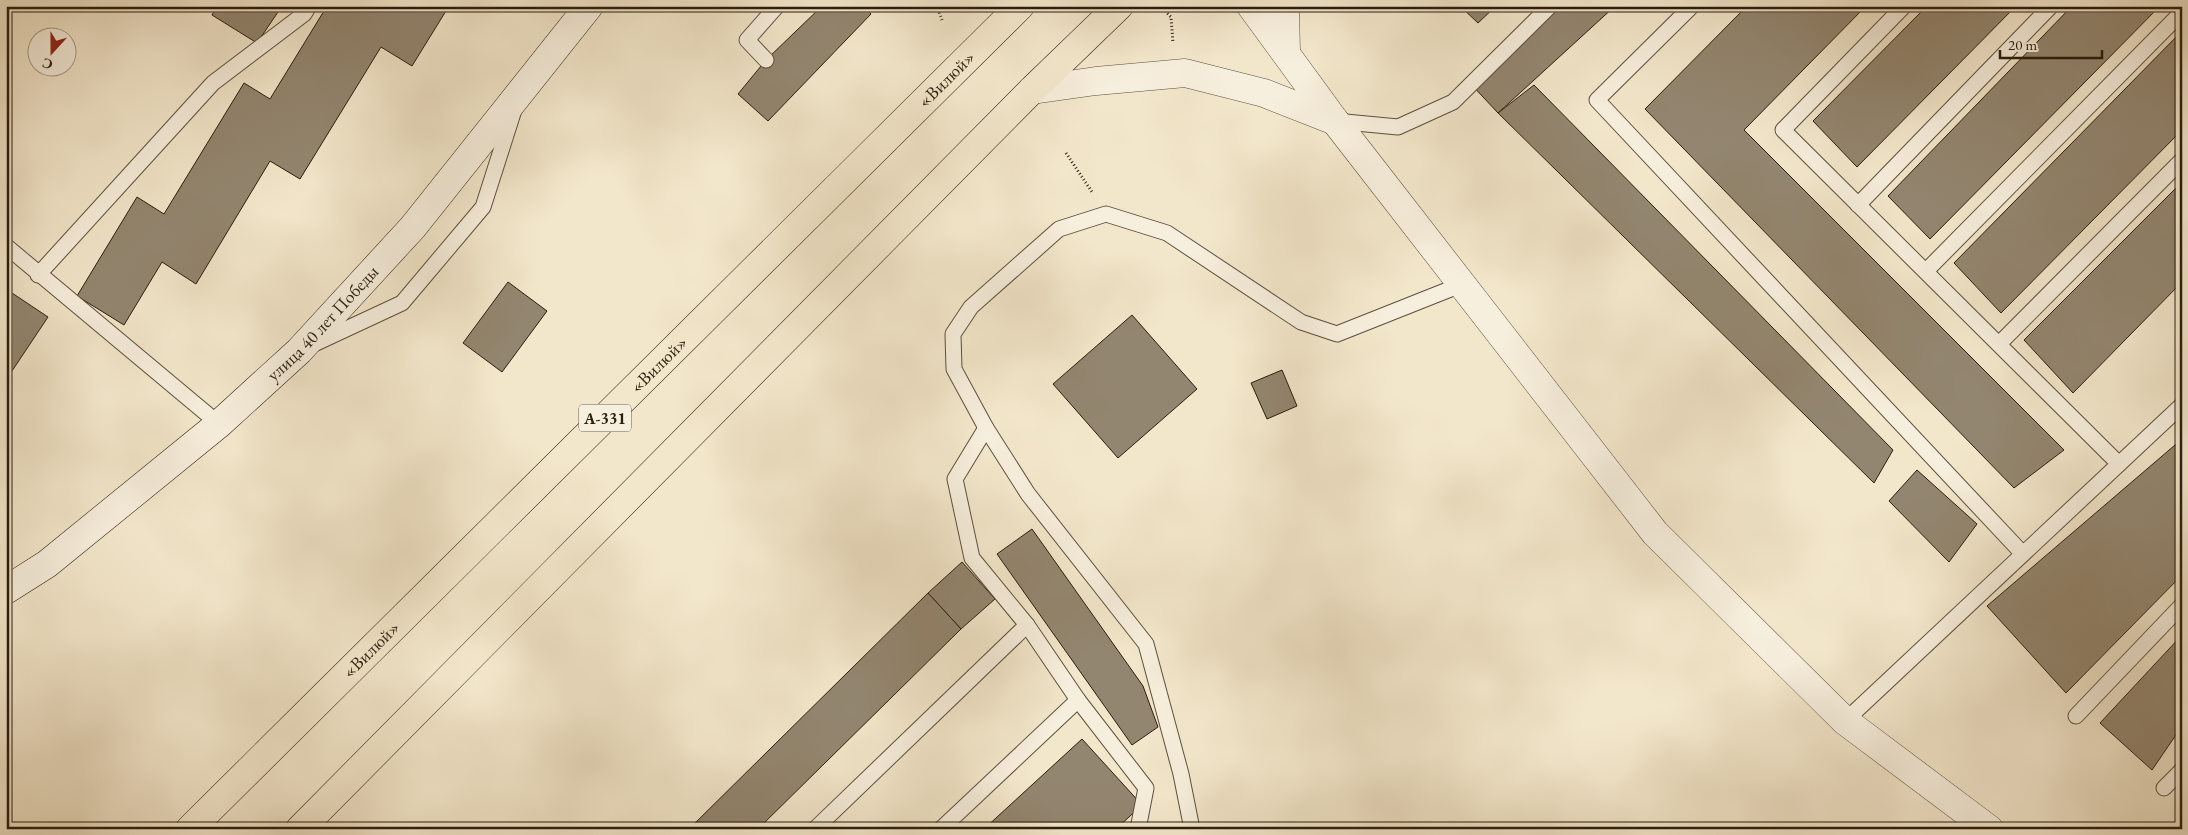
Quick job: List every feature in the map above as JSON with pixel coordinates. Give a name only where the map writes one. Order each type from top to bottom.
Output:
[{"type":"highway","points":[[300,829],[1032,90],[1119,6]]},
{"type":"highway","name":"«Вилюй»","points":[[190,829],[1010,12]]},
{"type":"street","name":"улица 40 лет Победы","points":[[6,590],[48,564],[219,424],[299,351],[413,227],[589,6]]},
{"type":"street","points":[[1251,6],[1335,122],[1655,533],[1845,721],[1989,829]]},
{"type":"street","points":[[1285,6],[1286,53]]},
{"type":"street","points":[[1032,90],[1096,81],[1184,73],[1264,93],[1335,122]]},
{"type":"lane","points":[[38,274],[214,83],[304,14],[309,6]]},
{"type":"lane","points":[[766,60],[747,40],[777,6]]},
{"type":"lane","points":[[1335,122],[1398,127],[1453,102],[1550,6]]},
{"type":"lane","points":[[1692,6],[1597,100],[2023,554]]},
{"type":"lane","points":[[1904,6],[1783,130],[2119,464]]},
{"type":"lane","points":[[1858,204],[2051,6]]},
{"type":"lane","points":[[1926,271],[2182,12]]},
{"type":"lane","points":[[299,351],[402,303],[483,207],[519,96]]},
{"type":"lane","points":[[1999,344],[2182,160]]},
{"type":"lane","points":[[1192,829],[1181,774],[1146,644],[1028,494],[986,428],[954,368],[953,334],[971,307],[1059,229],[1106,214],[1167,234],[1301,322],[1337,334],[1463,284]]},
{"type":"lane","points":[[6,246],[219,424]]},
{"type":"lane","points":[[1845,721],[2182,405]]},
{"type":"lane","points":[[986,428],[955,479],[972,558],[1027,625],[1078,700],[1146,788],[1138,829]]},
{"type":"lane","points":[[2076,716],[2182,605]]},
{"type":"lane","points":[[815,829],[1027,625]]},
{"type":"lane","points":[[941,829],[1078,700]]},
{"type":"lane","points":[[2164,788],[2182,770]]},
{"type":"path","points":[[937,6],[942,20]]},
{"type":"path","points":[[1066,153],[1106,214]]},
{"type":"building","points":[[217,6],[270,6],[278,12],[257,43],[212,15]]},
{"type":"building","points":[[327,6],[449,6],[412,66],[381,47],[300,179],[270,161],[196,284],[162,262],[124,325],[77,296],[137,197],[164,214],[244,83],[270,99]]},
{"type":"building","points":[[822,6],[864,6],[871,14],[768,121],[738,94],[766,60]]},
{"type":"building","points":[[1460,6],[1496,6],[1478,23]]},
{"type":"building","points":[[1551,6],[1615,6],[1498,113],[1468,81]]},
{"type":"building","points":[[1747,6],[1866,6],[1744,130],[2064,450],[2014,488],[1645,109]]},
{"type":"building","points":[[1927,6],[2016,6],[1857,167],[1813,121]]},
{"type":"building","points":[[2072,6],[2160,6],[1930,239],[1888,196]]},
{"type":"building","points":[[2182,31],[2182,130],[2001,313],[1954,263]]},
{"type":"building","points":[[1534,85],[1893,450],[1874,483],[1498,113]]},
{"type":"building","points":[[2182,182],[2182,282],[2073,393],[2024,340]]},
{"type":"building","points":[[508,282],[547,311],[502,372],[463,343]]},
{"type":"building","points":[[6,289],[48,317],[6,380]]},
{"type":"building","points":[[1132,315],[1197,389],[1118,458],[1053,384]]},
{"type":"building","points":[[1282,370],[1297,406],[1267,419],[1251,383]]},
{"type":"building","points":[[2182,439],[2182,575],[2066,693],[1987,606]]},
{"type":"building","points":[[1917,470],[1977,524],[1949,562],[1889,501]]},
{"type":"building","points":[[1032,529],[1143,686],[1158,727],[1132,745],[997,554]]},
{"type":"building","points":[[962,562],[995,599],[961,629],[928,593]]},
{"type":"building","points":[[928,593],[961,629],[758,829],[689,829]]},
{"type":"building","points":[[2182,635],[2182,726],[2152,770],[2100,723]]},
{"type":"building","points":[[1082,739],[1142,805],[1116,829],[984,829]]}]
